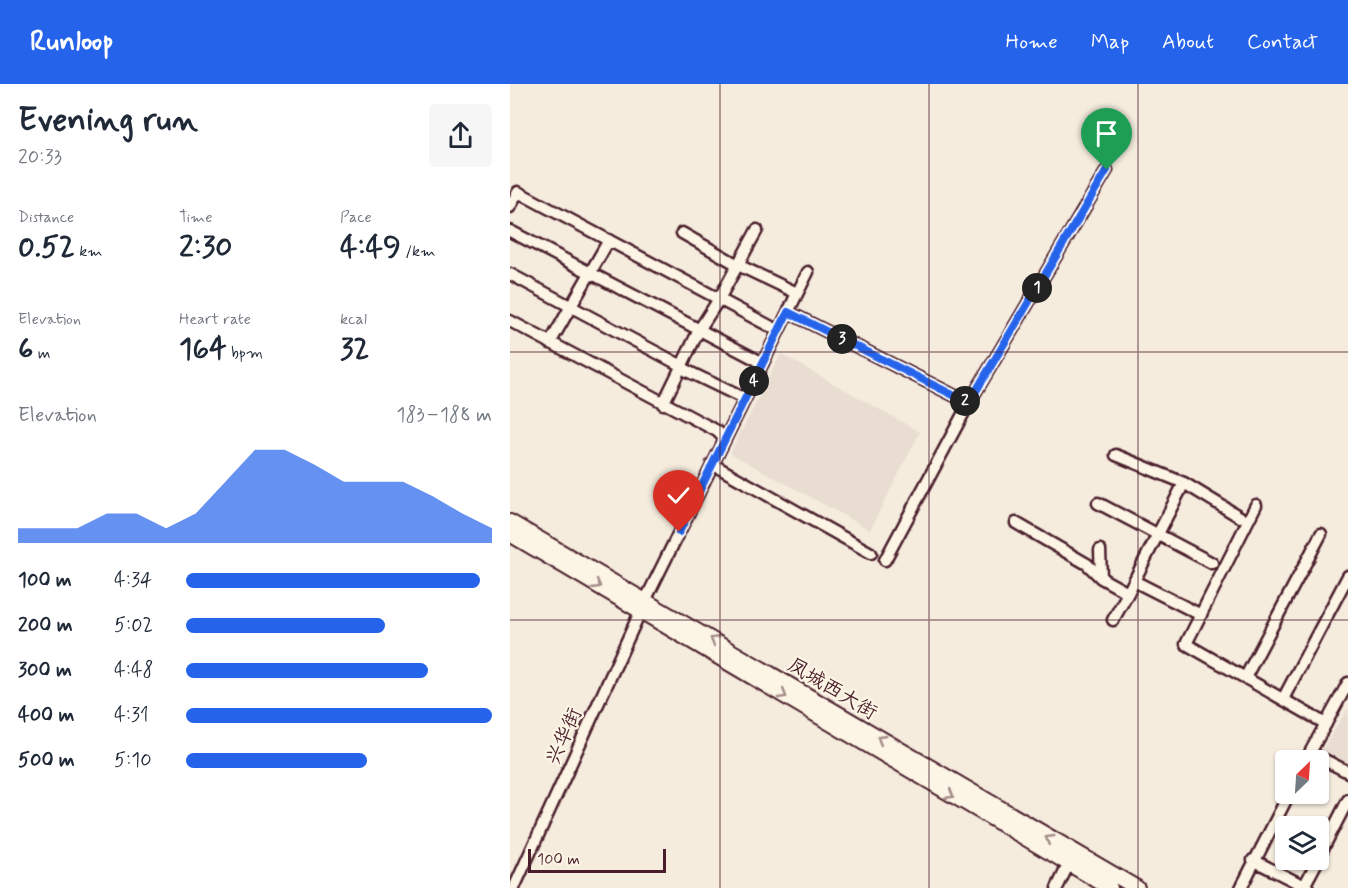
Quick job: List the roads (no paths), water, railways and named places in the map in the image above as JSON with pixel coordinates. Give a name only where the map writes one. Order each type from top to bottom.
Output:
[{"type":"main road","name":"凤城西大街","points":[[510,522],[643,605],[1071,860],[1110,888]]},
{"type":"main road","name":"凤城西大街","points":[[510,534],[643,605]]},
{"type":"main road","name":"凤城西大街","points":[[1071,860],[1137,888]]},
{"type":"street","points":[[885,561],[969,403],[1107,170]]},
{"type":"street","points":[[510,207],[518,192],[779,331]]},
{"type":"street","points":[[663,404],[699,330],[719,299],[756,230]]},
{"type":"street","points":[[510,231],[763,363]]},
{"type":"street","points":[[682,233],[738,265],[797,293],[790,308],[969,403]]},
{"type":"street","points":[[550,343],[609,240]]},
{"type":"street","name":"兴华街","points":[[514,888],[643,605],[808,272]]},
{"type":"street","points":[[510,274],[682,366],[687,371],[745,399]]},
{"type":"street","points":[[510,321],[717,431],[725,438]]},
{"type":"street","points":[[1116,455],[1184,483],[1240,517]]},
{"type":"street","points":[[712,464],[871,553]]},
{"type":"street","points":[[1113,620],[1184,483]]},
{"type":"street","points":[[1098,503],[1212,563]]},
{"type":"street","points":[[1256,505],[1186,644],[1326,724]]},
{"type":"street","points":[[1016,523],[1087,564],[1101,578],[1128,593]]},
{"type":"street","points":[[1245,678],[1321,534]]},
{"type":"street","points":[[1100,550],[1101,578]]},
{"type":"street","points":[[1283,699],[1348,576]]},
{"type":"street","points":[[1134,581],[1201,615]]},
{"type":"street","points":[[1312,750],[1348,683]]},
{"type":"street","points":[[1329,765],[1348,772]]},
{"type":"street","points":[[1329,837],[1348,800]]},
{"type":"street","points":[[1241,888],[1253,860],[1284,804]]},
{"type":"street","points":[[1057,888],[1071,860]]},
{"type":"street","points":[[1253,860],[1305,887],[1313,870]]}]
